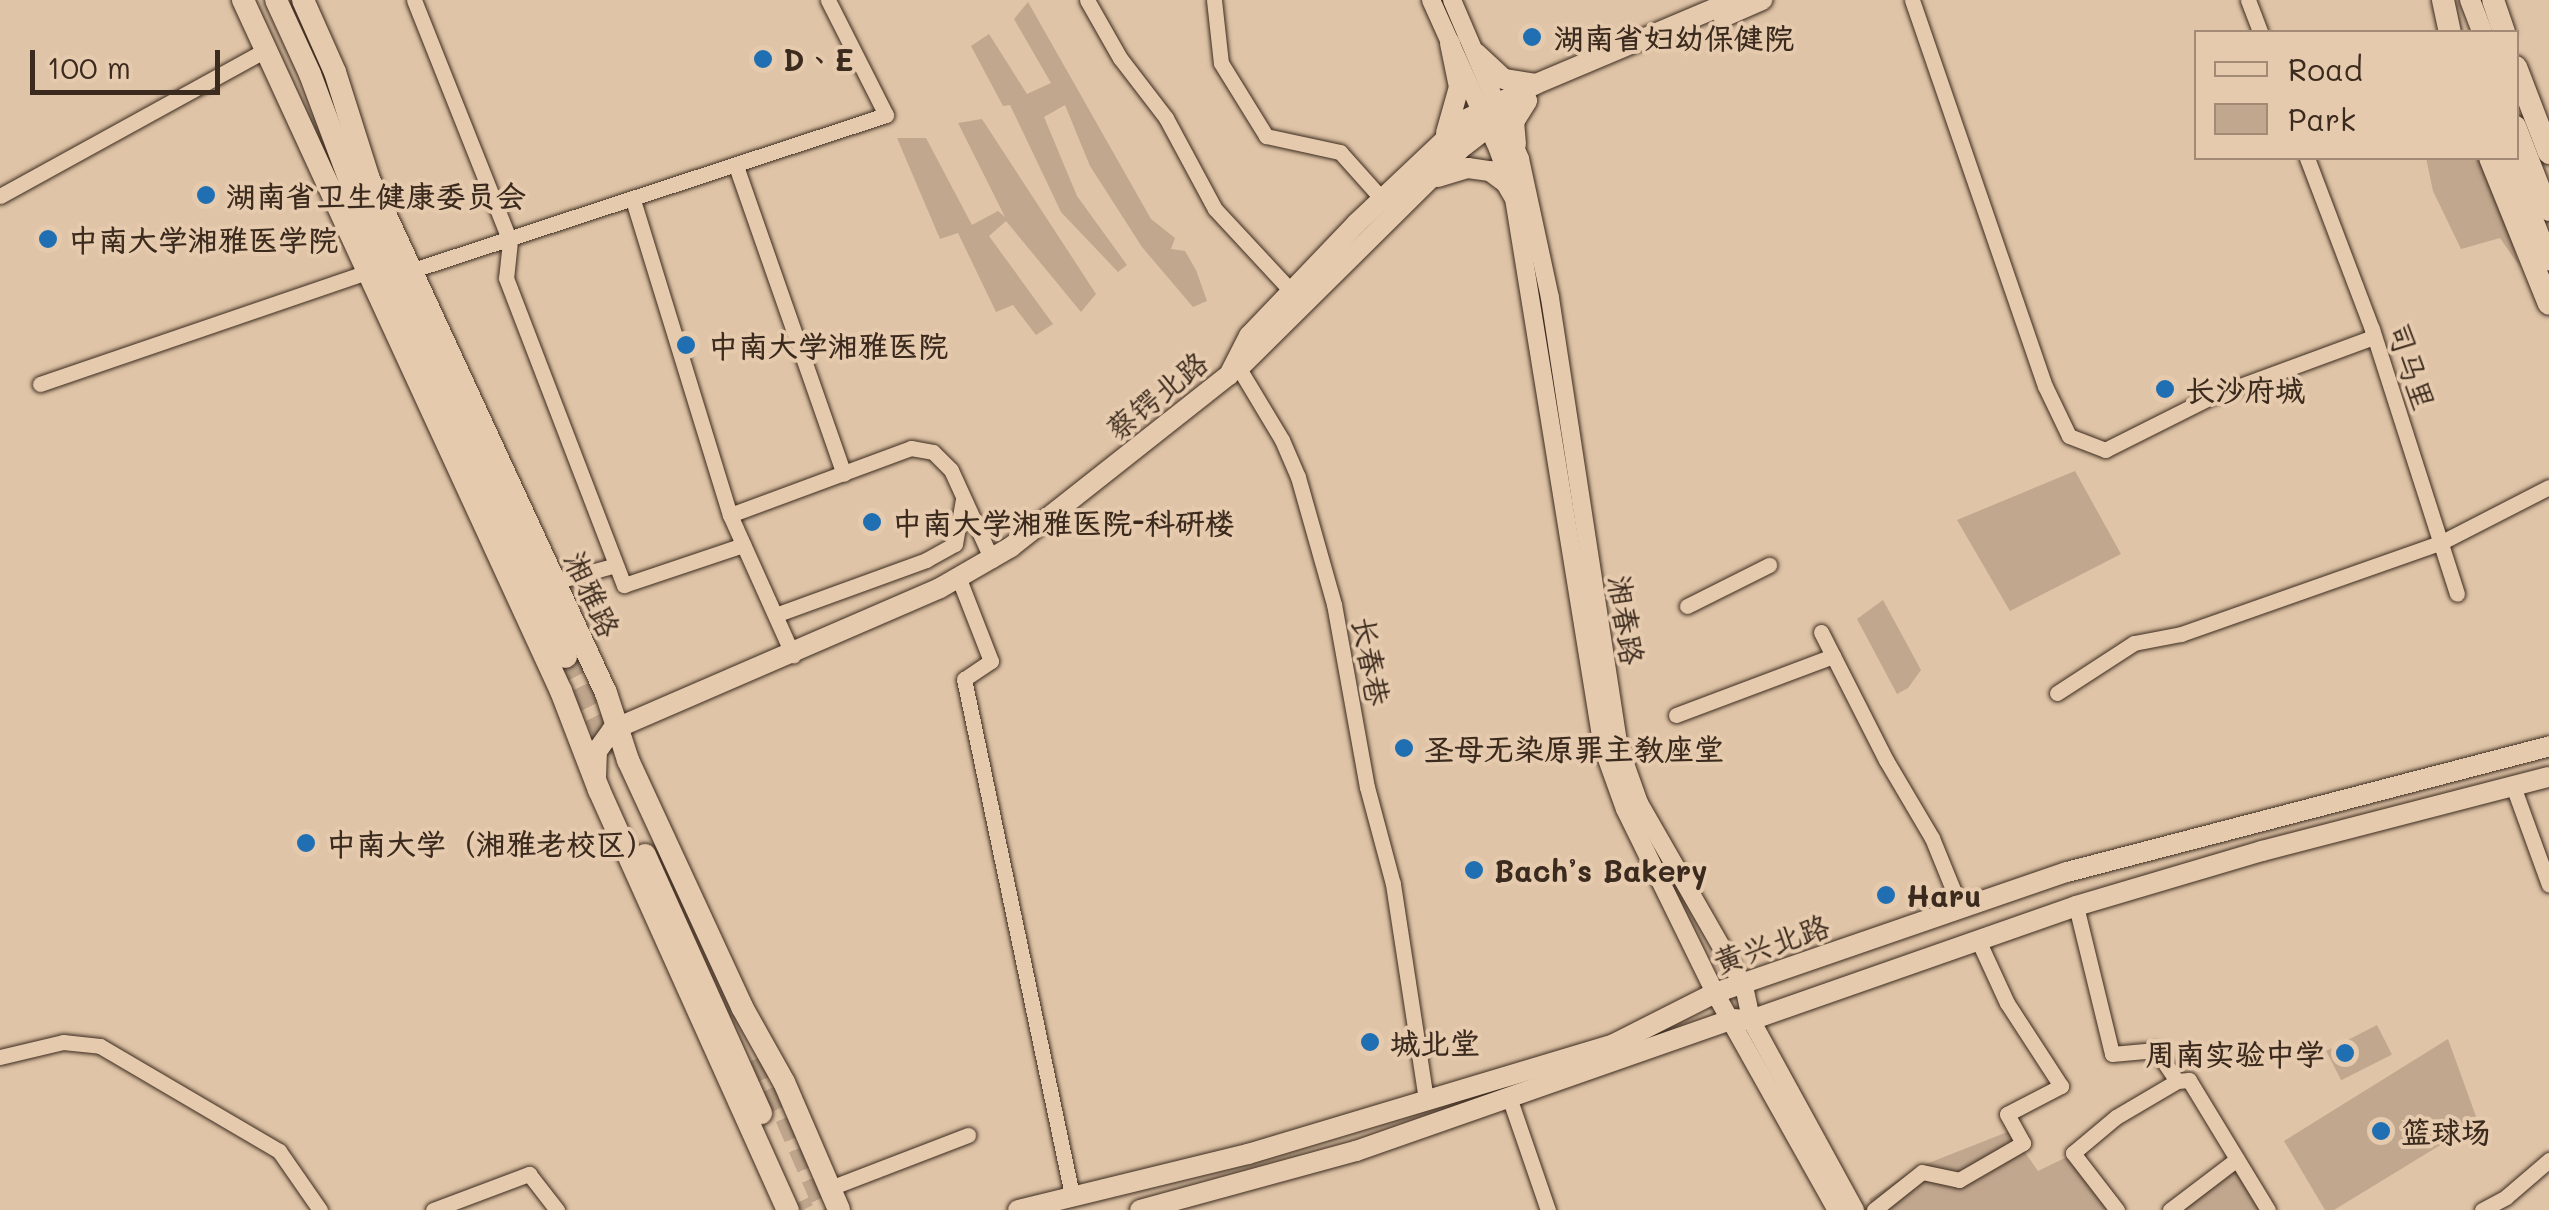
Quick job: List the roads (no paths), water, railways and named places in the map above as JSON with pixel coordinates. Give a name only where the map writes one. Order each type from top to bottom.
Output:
[{"type":"main road","points":[[243,0],[570,710],[599,790],[788,1207]]},
{"type":"main road","name":"湘雅路","points":[[276,0],[361,208],[566,658]]},
{"type":"main road","name":"湘雅路","points":[[302,0],[336,72],[359,156],[410,271],[554,582],[742,1007],[784,1082],[839,1210]]},
{"type":"main road","name":"蔡锷北路","points":[[1238,366],[1248,336],[1443,139],[1532,92],[1735,0]]},
{"type":"main road","name":"蔡锷北路","points":[[1532,92],[1762,0]]},
{"type":"main road","points":[[2444,0],[2450,30]]},
{"type":"main road","points":[[2444,0],[2460,30]]},
{"type":"main road","points":[[2470,0],[2481,30]]},
{"type":"main road","points":[[2493,0],[2503,30]]},
{"type":"main road","points":[[1443,139],[1458,100],[1450,43]]},
{"type":"main road","points":[[1476,52],[1504,79],[1532,92],[1514,122],[1516,144]]},
{"type":"main road","points":[[2519,75],[2549,153]]},
{"type":"main road","name":"蔡锷北路","points":[[596,756],[605,736],[618,728],[793,654],[959,579],[992,560],[1136,451],[1238,366],[1492,113]]},
{"type":"main road","points":[[2519,134],[2549,211]]},
{"type":"main road","points":[[2491,160],[2549,304]]},
{"type":"main road","points":[[2509,160],[2549,260]]},
{"type":"main road","points":[[1418,188],[1456,169],[1478,168],[1499,177],[1514,198]]},
{"type":"main road","points":[[570,710],[596,756],[788,1207]]},
{"type":"main road","name":"黄兴北路","points":[[1018,1210],[1248,1154],[1614,1044],[1716,993],[2067,872],[2549,746]]},
{"type":"main road","points":[[596,756],[599,790]]},
{"type":"main road","name":"黄兴北路","points":[[1140,1210],[1356,1150],[2076,906],[2262,852],[2549,777]]},
{"type":"street","points":[[414,0],[510,240],[506,278],[624,585],[744,545]]},
{"type":"street","points":[[410,271],[886,114],[828,0]]},
{"type":"street","points":[[1087,0],[1120,58],[1166,118],[1215,209],[1292,292]]},
{"type":"street","points":[[1214,0],[1221,63],[1266,136],[1340,152],[1382,199]]},
{"type":"street","name":"湘春路","points":[[1430,0],[1450,43],[1492,113],[1516,144],[1550,298],[1618,744],[1640,803],[1744,986],[1742,1020],[1837,1210]]},
{"type":"street","name":"湘春路","points":[[1452,0],[1476,52],[1514,198],[1602,748],[1625,810],[1716,993],[1742,1020],[1855,1210]]},
{"type":"street","points":[[1912,0],[2045,386],[2068,436],[2105,450],[2212,396],[2373,338]]},
{"type":"street","points":[[2248,0],[2259,30]]},
{"type":"street","points":[[0,196],[266,50]]},
{"type":"street","name":"司马里","points":[[2308,160],[2373,338],[2457,594]]},
{"type":"street","points":[[736,166],[844,474]]},
{"type":"street","points":[[633,200],[730,515],[793,654]]},
{"type":"street","points":[[40,384],[370,271]]},
{"type":"street","name":"长春巷","points":[[1238,366],[1282,440],[1298,477],[1334,604],[1368,787],[1392,884],[1426,1100]]},
{"type":"street","points":[[730,515],[911,448],[933,452],[952,470],[992,560]]},
{"type":"street","points":[[2057,692],[2134,643],[2181,634],[2442,542],[2549,487]]},
{"type":"street","points":[[778,614],[926,560],[955,544],[963,495]]},
{"type":"street","points":[[554,582],[616,564]]},
{"type":"street","points":[[1687,606],[1769,566]]},
{"type":"street","points":[[959,579],[991,662],[964,679],[1072,1194]]},
{"type":"street","points":[[1821,632],[1932,838],[1961,909]]},
{"type":"street","points":[[1676,715],[1833,656]]},
{"type":"street","points":[[2513,786],[2549,885]]},
{"type":"street","points":[[2076,906],[2112,1054],[2156,1050],[2176,1082]]},
{"type":"street","points":[[1874,1210],[1922,1172],[1959,1180],[2022,1144],[2006,1114],[2060,1086],[2006,1003],[1978,940]]},
{"type":"street","points":[[0,1058],[64,1042],[100,1046],[278,1152],[320,1210]]},
{"type":"street","points":[[2117,1210],[2073,1153],[2116,1117],[2176,1082],[2189,1080],[2268,1210]]},
{"type":"street","points":[[1509,1097],[1548,1210]]},
{"type":"street","points":[[830,1188],[968,1134]]},
{"type":"street","points":[[2170,1210],[2237,1159]]},
{"type":"street","points":[[2482,1210],[2506,1197],[2549,1160]]},
{"type":"street","points":[[433,1210],[528,1174],[557,1210]]},
{"type":"tunnel","points":[[566,657],[614,753]]},
{"type":"tunnel","points":[[760,1057],[826,1210]]},
{"type":"tunnel","points":[[799,1202],[803,1210]]},
{"type":"place","name":"湖南省妇幼保健院","points":[[1532,37]]},
{"type":"place","name":"D、E","points":[[763,59]]},
{"type":"place","name":"湖南省卫生健康委员会","points":[[206,195]]},
{"type":"place","name":"中南大学湘雅医学院","points":[[48,239]]},
{"type":"place","name":"中南大学湘雅医院","points":[[686,345]]},
{"type":"place","name":"长沙府城","points":[[2165,389]]},
{"type":"place","name":"中南大学湘雅医院-科研楼","points":[[872,522]]},
{"type":"place","name":"圣母无染原罪主教座堂","points":[[1404,748]]},
{"type":"place","name":"中南大学（湘雅老校区）","points":[[306,843]]},
{"type":"place","name":"Bach’s Bakery","points":[[1474,870]]},
{"type":"place","name":"Haru","points":[[1886,895]]},
{"type":"place","name":"城北堂","points":[[1370,1042]]},
{"type":"place","name":"周南实验中学","points":[[2345,1053]]},
{"type":"place","name":"篮球场","points":[[2381,1131]]}]
